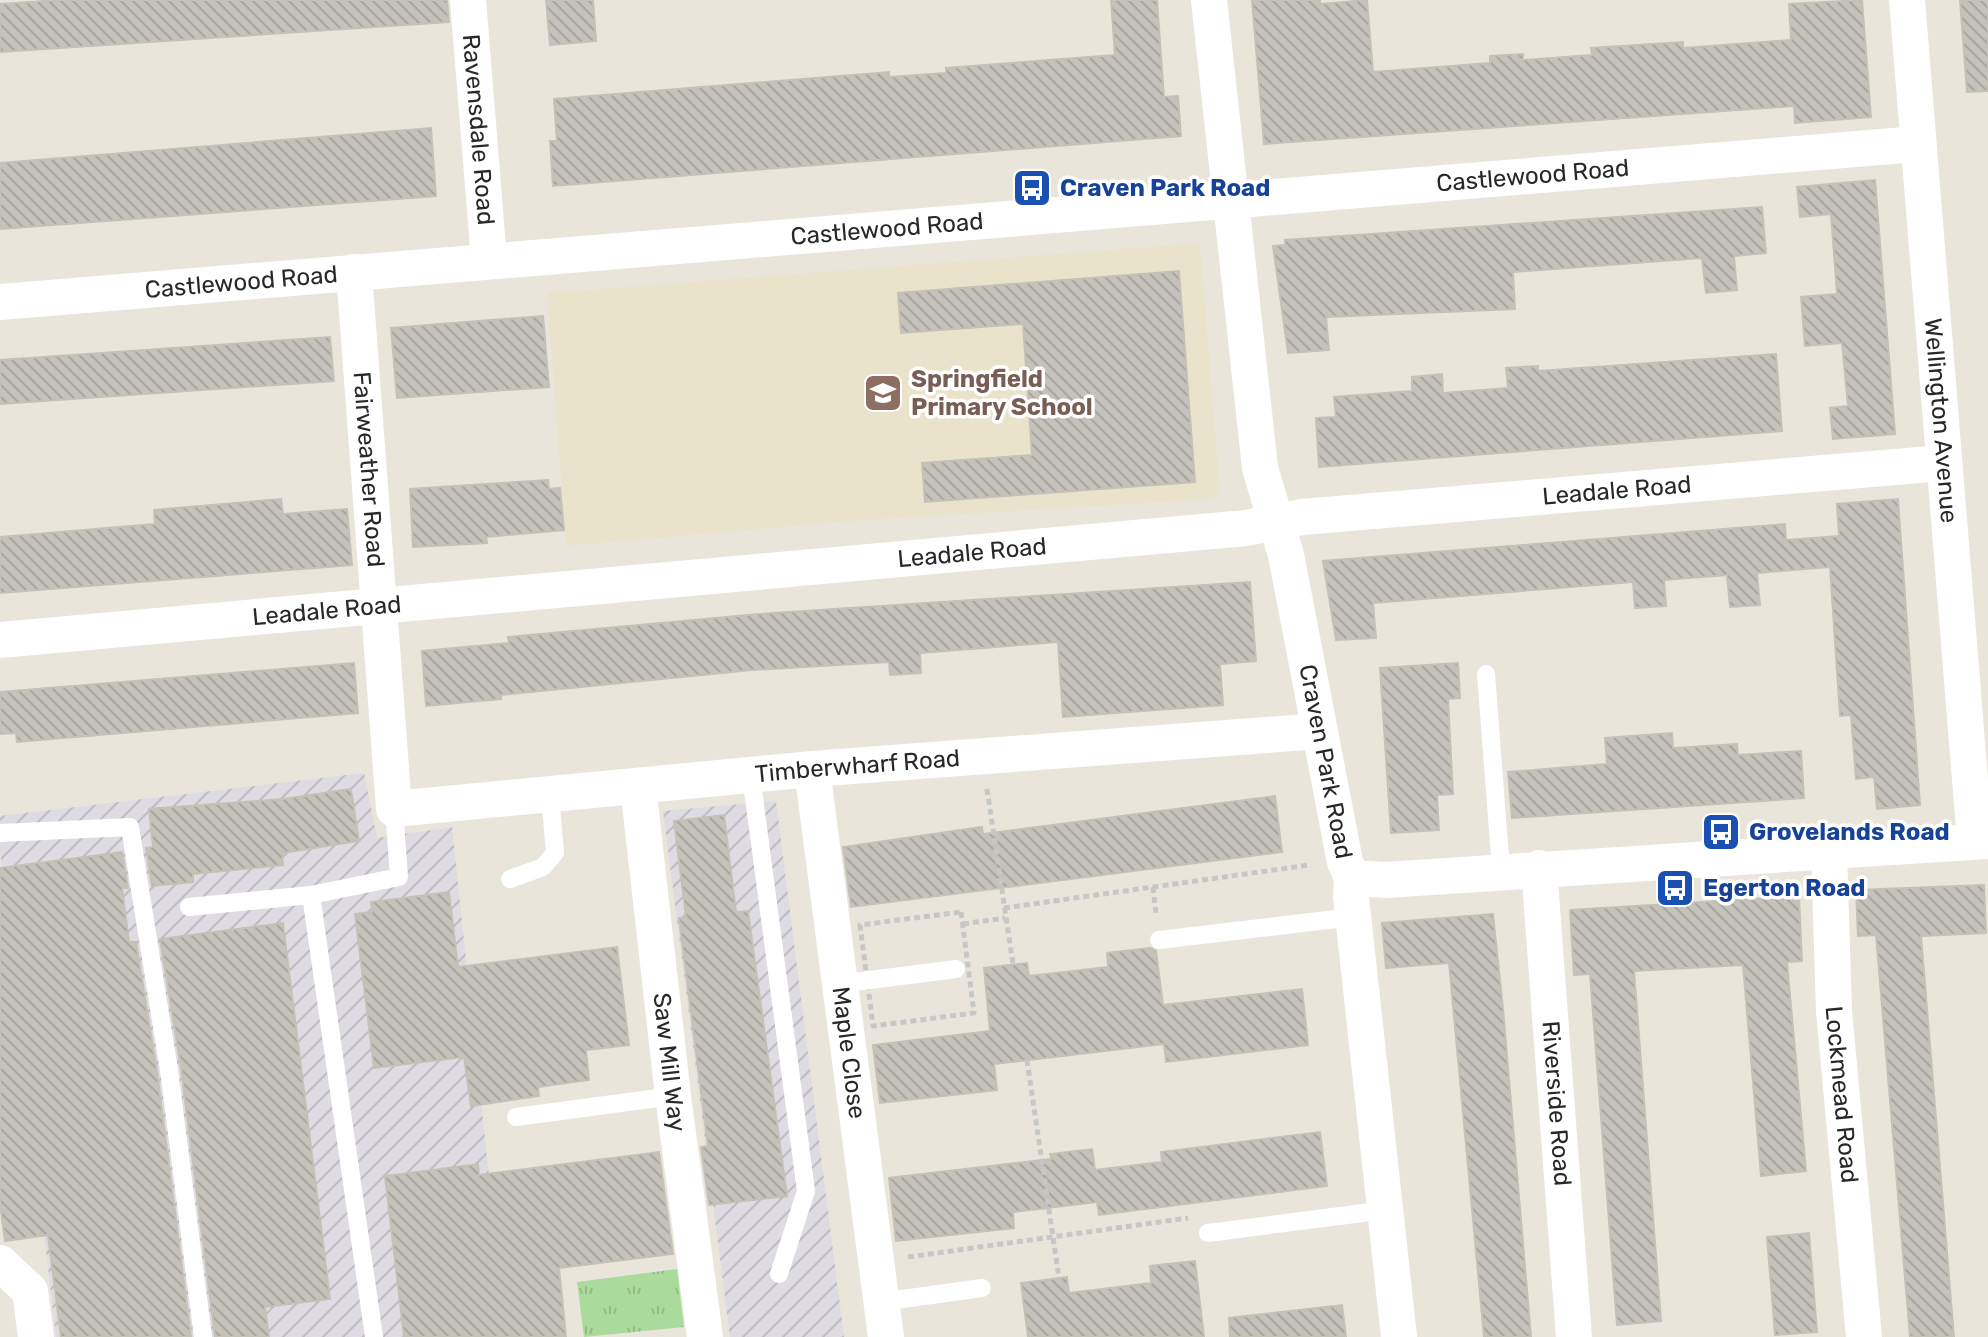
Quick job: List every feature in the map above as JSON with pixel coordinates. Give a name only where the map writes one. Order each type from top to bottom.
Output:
[{"type":"street","name":"Ravensdale Road","points":[[468,0],[489,260]]},
{"type":"street","name":"Craven Park Road","points":[[1209,0],[1228,199],[1260,468],[1273,522],[1286,555],[1345,862],[1352,878],[1353,917],[1399,1337]]},
{"type":"street","name":"Wellington Avenue","points":[[1907,0],[1943,463],[1981,841]]},
{"type":"street","name":"Castlewood Road","points":[[0,302],[1917,144]]},
{"type":"street","name":"Fairweather Road","points":[[354,272],[394,809]]},
{"type":"street","name":"Leadale Road","points":[[0,640],[1943,463]]},
{"type":"street","name":"Timberwharf Road","points":[[394,809],[812,769],[1320,731]]},
{"type":"street","name":"Maple Close","points":[[812,769],[886,1337]]},
{"type":"street","name":"Saw Mill Way","points":[[638,786],[673,1096],[705,1337]]},
{"type":"street","points":[[1352,878],[1385,880],[1501,870],[1829,853],[1981,841]]},
{"type":"street","name":"Lockmead Road","points":[[1829,853],[1834,1011],[1864,1337]]},
{"type":"street","name":"Riverside Road","points":[[1539,868],[1574,1337]]},
{"type":"street","points":[[0,1263],[30,1291],[36,1337]]},
{"type":"lane","points":[[1486,674],[1501,870]]},
{"type":"lane","points":[[751,775],[806,1191],[779,1274]]},
{"type":"lane","points":[[510,879],[543,867],[555,853],[550,795]]},
{"type":"lane","points":[[189,907],[311,895],[399,877],[394,809]]},
{"type":"lane","points":[[0,833],[130,827],[169,1070],[203,1337]]},
{"type":"lane","points":[[311,895],[374,1337]]},
{"type":"lane","points":[[1159,940],[1353,917]]},
{"type":"lane","points":[[839,984],[956,969]]},
{"type":"lane","points":[[516,1117],[673,1096]]},
{"type":"lane","points":[[1208,1233],[1386,1210]]},
{"type":"lane","points":[[881,1302],[982,1288]]},
{"type":"path","points":[[983,756],[1013,964]]},
{"type":"path","points":[[1004,908],[1310,865]]},
{"type":"path","points":[[963,924],[1005,918]]},
{"type":"path","points":[[1027,1060],[1059,1278]]},
{"type":"path","points":[[901,1259],[1187,1218],[1208,1233]]},
{"type":"shaded area","name":"Springfield Primary School","points":[[1200,243],[1220,493],[1211,499],[852,521],[566,546],[547,293]]},
{"type":"shaded area","points":[[364,773],[377,838],[452,827],[506,1337],[56,1337],[0,851],[0,816]]},
{"type":"shaded area","points":[[776,801],[844,1337],[730,1337],[663,811]]},
{"type":"green space","points":[[677,1269],[684,1327],[584,1337],[577,1282]]},
{"type":"building","points":[[59,0],[447,0],[449,22],[0,52],[0,4]]},
{"type":"building","points":[[546,0],[593,0],[596,41],[550,45]]},
{"type":"building","points":[[1111,0],[1157,0],[1164,97],[1178,96],[1181,136],[553,186],[550,141],[557,141],[554,99],[889,72],[889,77],[946,73],[946,68],[1115,55]]},
{"type":"building","points":[[1252,0],[1320,0],[1320,4],[1367,0],[1373,72],[1490,63],[1490,56],[1523,54],[1523,60],[1592,55],[1591,48],[1683,42],[1683,48],[1791,40],[1789,4],[1862,0],[1871,117],[1795,123],[1794,106],[1264,144]]},
{"type":"building","points":[[1960,0],[1988,0],[1988,91],[1967,92]]},
{"type":"building","points":[[431,128],[436,196],[0,229],[0,163]]},
{"type":"building","points":[[1875,180],[1895,434],[1833,439],[1830,408],[1848,406],[1842,343],[1805,346],[1801,297],[1837,294],[1831,214],[1800,217],[1797,187]]},
{"type":"building","points":[[1762,207],[1766,253],[1734,256],[1737,290],[1706,293],[1702,258],[1513,272],[1515,309],[1326,317],[1329,350],[1288,353],[1273,246],[1285,245],[1285,240]]},
{"type":"building","points":[[1179,271],[1195,482],[925,502],[922,463],[1032,455],[1023,324],[901,333],[898,293]]},
{"type":"building","points":[[543,316],[549,387],[397,398],[391,328]]},
{"type":"building","points":[[330,337],[334,381],[0,404],[0,360]]},
{"type":"building","points":[[1776,354],[1782,431],[1319,467],[1316,418],[1336,417],[1334,397],[1412,391],[1412,377],[1442,374],[1443,393],[1508,388],[1506,368],[1538,366],[1538,371]]},
{"type":"building","points":[[548,480],[549,489],[560,488],[564,530],[486,537],[487,543],[413,547],[410,489]]},
{"type":"building","points":[[281,499],[283,514],[347,509],[352,565],[0,593],[0,537],[155,524],[154,510]]},
{"type":"building","points":[[1898,499],[1920,805],[1877,809],[1874,777],[1856,779],[1851,715],[1840,716],[1830,567],[1757,573],[1760,605],[1730,607],[1727,575],[1664,580],[1666,606],[1635,608],[1633,582],[1373,603],[1376,638],[1336,640],[1323,561],[1785,524],[1786,540],[1839,536],[1837,504]]},
{"type":"building","points":[[1250,582],[1256,661],[1220,664],[1223,705],[1063,717],[1058,642],[920,653],[921,673],[890,675],[889,662],[752,670],[501,695],[501,699],[426,706],[422,651],[509,643],[508,637],[759,614]]},
{"type":"building","points":[[354,663],[358,713],[17,742],[16,733],[0,734],[0,692]]},
{"type":"building","points":[[1458,663],[1460,698],[1448,699],[1453,794],[1437,795],[1439,830],[1391,833],[1380,668]]},
{"type":"building","points":[[1672,733],[1673,748],[1737,744],[1738,755],[1801,751],[1804,798],[1512,818],[1508,772],[1607,764],[1605,738]]},
{"type":"building","points":[[351,789],[359,841],[282,853],[283,865],[193,874],[193,882],[152,886],[146,848],[153,847],[149,809],[284,799]]},
{"type":"building","points":[[1275,796],[1282,852],[851,907],[843,847],[982,827],[983,834]]},
{"type":"building","points":[[724,815],[736,912],[748,911],[787,1196],[709,1205],[701,1147],[708,1146],[679,918],[686,917],[674,821]]},
{"type":"building","points":[[122,852],[128,888],[122,888],[129,942],[136,942],[157,1072],[191,1337],[61,1337],[48,1235],[5,1241],[0,1204],[0,868]]},
{"type":"building","points":[[1984,885],[1986,933],[1921,936],[1954,1337],[1910,1337],[1876,935],[1858,936],[1856,890]]},
{"type":"building","points":[[449,892],[458,967],[617,947],[629,1045],[586,1050],[589,1080],[538,1087],[539,1096],[471,1106],[464,1057],[374,1068],[355,914],[372,912],[371,902]]},
{"type":"building","points":[[1799,896],[1802,961],[1787,962],[1806,1171],[1761,1176],[1743,965],[1634,971],[1661,1321],[1617,1325],[1590,974],[1574,975],[1570,910]]},
{"type":"building","points":[[1493,914],[1531,1337],[1484,1337],[1449,963],[1386,968],[1382,923]]},
{"type":"building","points":[[283,923],[330,1299],[265,1307],[269,1337],[215,1337],[181,1068],[160,939]]},
{"type":"building","points":[[1150,948],[1156,951],[1163,1005],[1302,989],[1308,1045],[1166,1062],[1164,1044],[994,1064],[997,1090],[880,1103],[873,1045],[990,1031],[984,968],[1027,963],[1029,976],[1108,967],[1107,953]]},
{"type":"building","points":[[1320,1132],[1327,1186],[1099,1215],[1097,1202],[1013,1212],[1014,1228],[896,1241],[889,1178],[1051,1159],[1050,1154],[1092,1149],[1095,1170],[1162,1162],[1161,1152]]},
{"type":"building","points":[[659,1152],[673,1254],[559,1268],[566,1337],[404,1337],[385,1176],[478,1164],[479,1175]]},
{"type":"building","points":[[1809,1233],[1817,1332],[1775,1335],[1767,1237]]},
{"type":"building","points":[[1195,1261],[1204,1337],[1028,1337],[1021,1283],[1067,1277],[1069,1293],[1151,1283],[1150,1266]]},
{"type":"building","points":[[1342,1305],[1346,1337],[1230,1337],[1229,1318]]},
{"type":"place","name":"Craven Park Road","points":[[1032,188]]},
{"type":"place","name":"Springfield Primary School","points":[[883,393]]},
{"type":"place","name":"Grovelands Road","points":[[1721,832]]},
{"type":"place","name":"Egerton Road","points":[[1675,888]]}]
